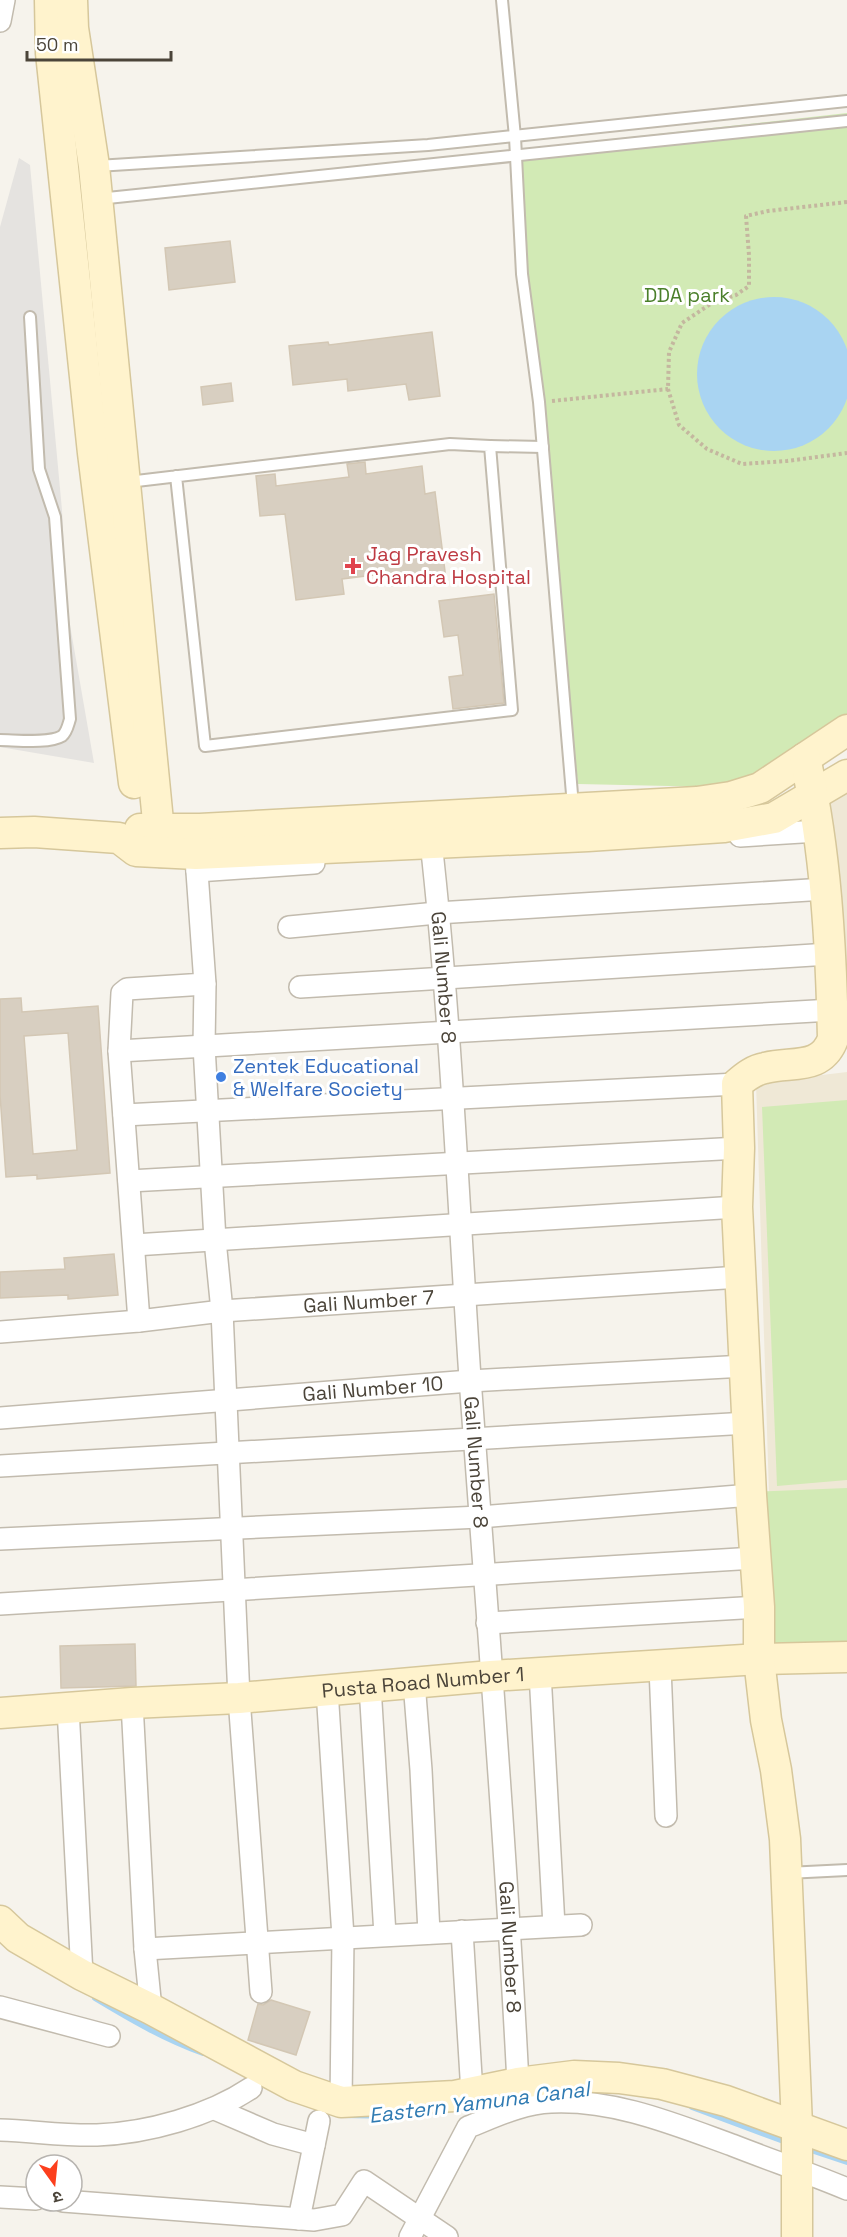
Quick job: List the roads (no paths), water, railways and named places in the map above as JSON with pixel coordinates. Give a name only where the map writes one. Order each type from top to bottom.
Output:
[{"type":"street","points":[[0,21],[4,0]]},
{"type":"street","points":[[50,0],[51,53],[79,167]]},
{"type":"street","points":[[72,0],[93,453],[145,840]]},
{"type":"street","points":[[82,201],[125,482],[145,840]]},
{"type":"street","points":[[431,849],[731,797],[760,788],[847,730]]},
{"type":"street","points":[[124,1115],[737,1084],[748,1074],[765,1068],[807,1063],[829,1050],[833,1039],[825,889],[813,795],[805,758]]},
{"type":"street","points":[[0,832],[34,832],[145,840],[200,829],[574,823],[724,827],[774,818],[813,795],[845,780]]},
{"type":"street","points":[[145,840],[197,862],[818,831]]},
{"type":"street","name":"Gali Number 8","points":[[431,849],[448,1032],[459,1224],[510,1928],[518,2083]]},
{"type":"street","points":[[197,862],[205,984],[204,1046],[215,1240],[222,1311],[239,1698],[261,1992]]},
{"type":"street","points":[[289,927],[437,913],[825,889]]},
{"type":"street","points":[[300,987],[830,954]]},
{"type":"street","points":[[139,1321],[119,1051],[122,993],[205,984]]},
{"type":"street","points":[[119,1051],[832,1010]]},
{"type":"street","points":[[737,1084],[739,1148],[737,1207],[751,1495],[759,1607],[759,1659],[785,1839],[797,2148],[797,2237]]},
{"type":"street","points":[[129,1181],[739,1148]]},
{"type":"street","points":[[134,1245],[737,1207]]},
{"type":"street","name":"Gali Number 7","points":[[0,1332],[139,1321],[222,1311],[740,1277]]},
{"type":"street","name":"Gali Number 10","points":[[0,1418],[470,1381],[745,1366]]},
{"type":"street","points":[[0,1466],[748,1423]]},
{"type":"street","points":[[0,1539],[480,1517],[751,1495]]},
{"type":"street","points":[[0,1604],[755,1558]]},
{"type":"street","points":[[487,1623],[759,1607]]},
{"type":"street","name":"Pusta Road Number 1","points":[[0,1713],[239,1698],[491,1676],[759,1659],[847,1657]]},
{"type":"street","points":[[660,1667],[666,1816]]},
{"type":"street","points":[[540,1673],[554,1926]]},
{"type":"street","points":[[414,1682],[422,1770],[429,1933]]},
{"type":"street","points":[[370,1686],[385,1935]]},
{"type":"street","points":[[327,1690],[343,1937],[341,2102]]},
{"type":"street","points":[[132,1703],[145,1949],[151,2009]]},
{"type":"street","points":[[68,1708],[82,1975]]},
{"type":"street","points":[[0,1922],[18,1938],[82,1975],[151,2009],[294,2086],[341,2102],[455,2096],[518,2083],[574,2076],[618,2078],[662,2084],[726,2101],[797,2148],[847,2189]]},
{"type":"street","points":[[145,1949],[581,1925]]},
{"type":"street","points":[[462,1931],[472,2093]]},
{"type":"street","points":[[0,2007],[109,2036]]},
{"type":"street","points":[[0,2130],[98,2135],[157,2126],[215,2109],[251,2088]]},
{"type":"street","points":[[415,2228],[468,2127],[513,2110],[550,2102],[608,2105],[669,2122],[797,2148],[847,2145]]},
{"type":"street","points":[[215,2109],[273,2134],[314,2145]]},
{"type":"street","points":[[299,2219],[319,2121]]},
{"type":"street","points":[[84,2203],[314,2220],[342,2215],[364,2181],[415,2228],[447,2237]]},
{"type":"street","points":[[0,2197],[24,2198]]},
{"type":"lane","points":[[502,0],[515,137],[522,274],[539,402],[574,823]]},
{"type":"lane","points":[[79,167],[428,145],[847,101]]},
{"type":"lane","points":[[82,201],[847,121]]},
{"type":"lane","points":[[0,740],[49,740],[62,736],[67,730],[70,719],[55,517],[39,469],[30,317]]},
{"type":"lane","points":[[125,482],[450,444],[543,447]]},
{"type":"lane","points":[[176,476],[205,746],[512,711],[490,446]]},
{"type":"lane","points":[[786,1873],[847,1870]]},
{"type":"water","points":[[774,297],[803,303],[817,310],[828,320],[838,331],[845,345],[851,374],[845,403],[838,417],[828,428],[817,438],[803,445],[774,451],[745,445],[731,438],[720,428],[710,417],[703,403],[697,374],[703,345],[710,331],[720,320],[731,310],[745,303]]},
{"type":"waterway","name":"Eastern Yamuna Canal","points":[[95,1998],[161,2035],[203,2053]]},
{"type":"waterway","name":"Eastern Yamuna Canal","points":[[692,2107],[789,2143]]},
{"type":"waterway","name":"Eastern Yamuna Canal","points":[[343,2115],[396,2116],[435,2112]]},
{"type":"waterway","name":"Eastern Yamuna Canal","points":[[805,2148],[847,2162]]},
{"type":"place","name":"Jag Pravesh Chandra Hospital","points":[[353,566]]},
{"type":"place","name":"Zentek Educational & Welfare Society","points":[[221,1077]]},
{"type":"park label","name":"DDA park","points":[[687,295]]}]
